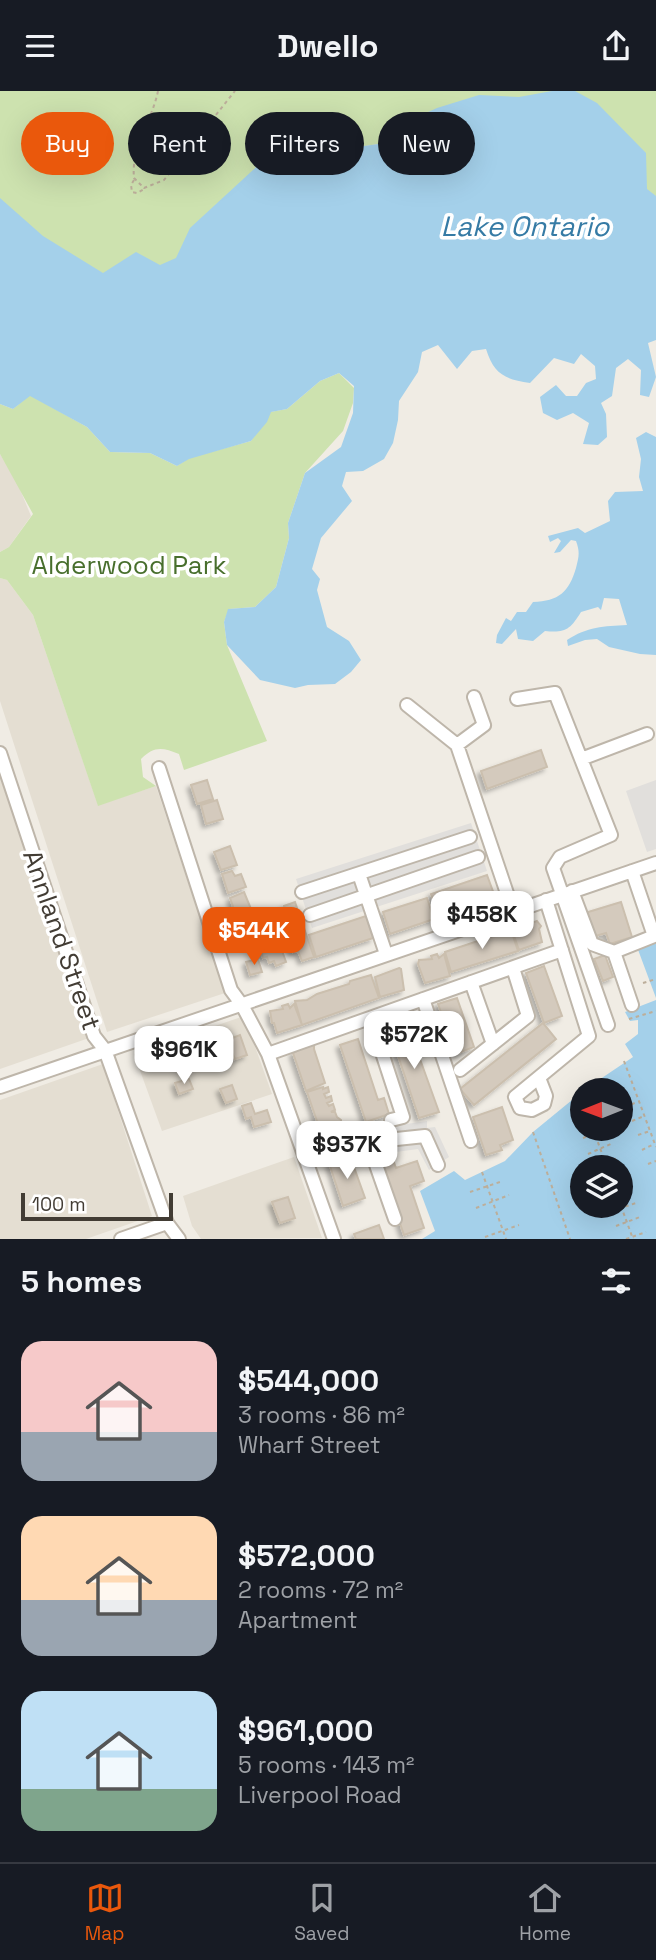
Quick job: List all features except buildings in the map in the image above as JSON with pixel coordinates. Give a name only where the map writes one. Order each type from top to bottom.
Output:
[{"type":"street","points":[[517,699],[555,693],[611,835],[560,857],[553,868],[592,944],[614,952],[655,935],[632,871]]},
{"type":"street","points":[[457,745],[484,725],[474,697]]},
{"type":"street","points":[[407,705],[457,745],[513,911]]},
{"type":"street","points":[[581,759],[647,734]]},
{"type":"street","name":"Annland Street","points":[[0,753],[94,1036],[105,1050],[167,1223],[179,1239]]},
{"type":"street","points":[[159,768],[231,990],[268,1054],[334,1239]]},
{"type":"street","points":[[302,893],[470,837]]},
{"type":"street","points":[[310,915],[478,857]]},
{"type":"street","points":[[0,1087],[656,863]]},
{"type":"street","points":[[359,874],[386,954]]},
{"type":"street","points":[[566,893],[608,1025]]},
{"type":"street","points":[[539,1078],[589,1036],[546,900]]},
{"type":"street","points":[[268,1054],[562,950]]},
{"type":"street","points":[[614,952],[632,1005]]},
{"type":"street","points":[[460,1070],[528,1016],[513,968]]},
{"type":"street","points":[[471,982],[493,1044]]},
{"type":"street","points":[[423,999],[471,1142]]},
{"type":"street","points":[[371,1019],[403,1117],[391,1120]]},
{"type":"street","points":[[299,1143],[369,1142],[425,1136],[438,1165]]},
{"type":"street","points":[[369,1142],[396,1219]]},
{"type":"street","points":[[121,1239],[167,1223]]},
{"type":"path","points":[[158,91],[136,151],[132,192],[137,193],[163,180],[235,91]]},
{"type":"path","points":[[134,178],[145,188]]},
{"type":"path","points":[[643,983],[656,979]]},
{"type":"path","points":[[629,1019],[656,1009]]},
{"type":"path","points":[[624,1061],[655,1145],[642,1150]]},
{"type":"path","points":[[634,1103],[639,1101]]},
{"type":"path","points":[[634,1120],[644,1116]]},
{"type":"path","points":[[638,1135],[650,1131]]},
{"type":"path","points":[[533,1132],[570,1239]]},
{"type":"path","points":[[598,1141],[602,1155]]},
{"type":"path","points":[[588,1154],[613,1143]]},
{"type":"path","points":[[648,1164],[656,1161]]},
{"type":"path","points":[[482,1172],[506,1239]]},
{"type":"path","points":[[470,1192],[503,1181]]},
{"type":"path","points":[[476,1207],[509,1195]]},
{"type":"path","points":[[616,1226],[640,1217]]},
{"type":"path","points":[[625,1218],[633,1238]]},
{"type":"path","points":[[485,1237],[519,1225]]},
{"type":"path","points":[[626,1239],[646,1232]]},
{"type":"shaded area","points":[[0,454],[17,482],[31,516],[9,547],[0,552]]},
{"type":"shaded area","points":[[0,578],[7,580],[33,615],[98,805],[156,786],[225,993],[107,1032],[0,701]]},
{"type":"shaded area","points":[[0,777],[89,1038],[0,1069]]},
{"type":"shaded area","points":[[656,780],[656,849],[647,852],[626,791]]},
{"type":"shaded area","points":[[471,823],[487,871],[312,928],[296,879]]},
{"type":"shaded area","points":[[244,1016],[272,1094],[162,1131],[134,1054]]},
{"type":"shaded area","points":[[103,1064],[152,1216],[86,1239],[0,1239],[0,1100]]},
{"type":"shaded area","points":[[427,1121],[427,1128],[435,1127],[449,1157],[429,1170],[418,1149],[389,1153],[386,1145],[322,1158],[316,1137]]},
{"type":"shaded area","points":[[294,1157],[322,1238],[201,1239],[192,1226],[183,1196]]},
{"type":"green space","points":[[0,91],[656,91],[656,214],[475,165],[475,112],[378,112],[378,144],[364,147],[364,112],[245,112],[245,175],[316,175],[220,232],[126,297],[0,209]]},
{"type":"green space","name":"Alderwood Park","points":[[339,373],[354,388],[353,403],[343,431],[305,473],[288,523],[289,538],[276,587],[255,607],[229,609],[224,622],[227,645],[267,741],[184,770],[179,754],[163,749],[154,750],[141,759],[143,777],[156,786],[98,806],[33,615],[7,580],[0,578],[0,552],[9,547],[33,514],[0,454],[0,404],[13,409],[30,395],[87,427],[110,452],[150,453],[177,466],[189,458],[251,441],[270,412],[287,409],[320,381]]},
{"type":"water","name":"Lake Ontario","points":[[552,91],[575,91],[597,103],[646,153],[647,189],[656,196],[656,340],[648,343],[656,377],[649,397],[640,395],[641,370],[628,359],[616,368],[612,396],[601,403],[606,414],[607,437],[598,445],[583,444],[589,423],[573,413],[557,420],[543,413],[540,397],[556,385],[566,396],[577,396],[586,383],[596,379],[595,366],[581,354],[574,364],[554,358],[530,383],[513,380],[501,374],[486,349],[472,351],[457,369],[438,345],[422,352],[418,372],[399,401],[393,443],[384,459],[363,471],[346,472],[342,486],[352,501],[321,538],[312,569],[320,579],[317,590],[327,627],[349,641],[361,660],[335,684],[295,688],[260,680],[227,645],[224,622],[228,609],[255,607],[276,587],[289,538],[288,523],[305,473],[341,447],[353,413],[354,386],[339,373],[320,381],[287,409],[271,412],[267,422],[251,441],[189,459],[177,466],[150,453],[110,452],[87,427],[30,396],[13,409],[0,404],[0,198],[43,236],[103,273],[136,252],[160,265],[176,258],[190,228],[248,175],[364,175],[364,146],[378,144],[378,175],[475,175],[475,112],[428,112],[479,95],[519,97]]},
{"type":"water","points":[[646,432],[656,437],[656,655],[609,647],[597,639],[568,646],[567,640],[582,632],[627,625],[619,599],[604,598],[601,610],[598,607],[581,612],[574,623],[562,631],[545,631],[533,641],[518,639],[516,629],[502,644],[496,643],[506,618],[511,621],[517,612],[526,612],[533,602],[550,600],[562,594],[570,583],[578,557],[576,541],[571,540],[560,552],[554,553],[561,541],[558,538],[550,542],[548,536],[578,528],[585,533],[610,521],[608,501],[615,492],[643,491],[639,477],[641,459],[636,438]]},
{"type":"water","points":[[656,940],[656,998],[637,947]]},
{"type":"water","points":[[656,1000],[656,1239],[422,1239],[435,1231],[420,1191],[454,1171],[465,1180],[505,1161],[533,1132],[570,1102],[570,1141],[634,1141],[634,1078],[602,1078],[633,1057],[625,1044],[638,1034],[638,1020],[630,1021],[625,1012]]}]
